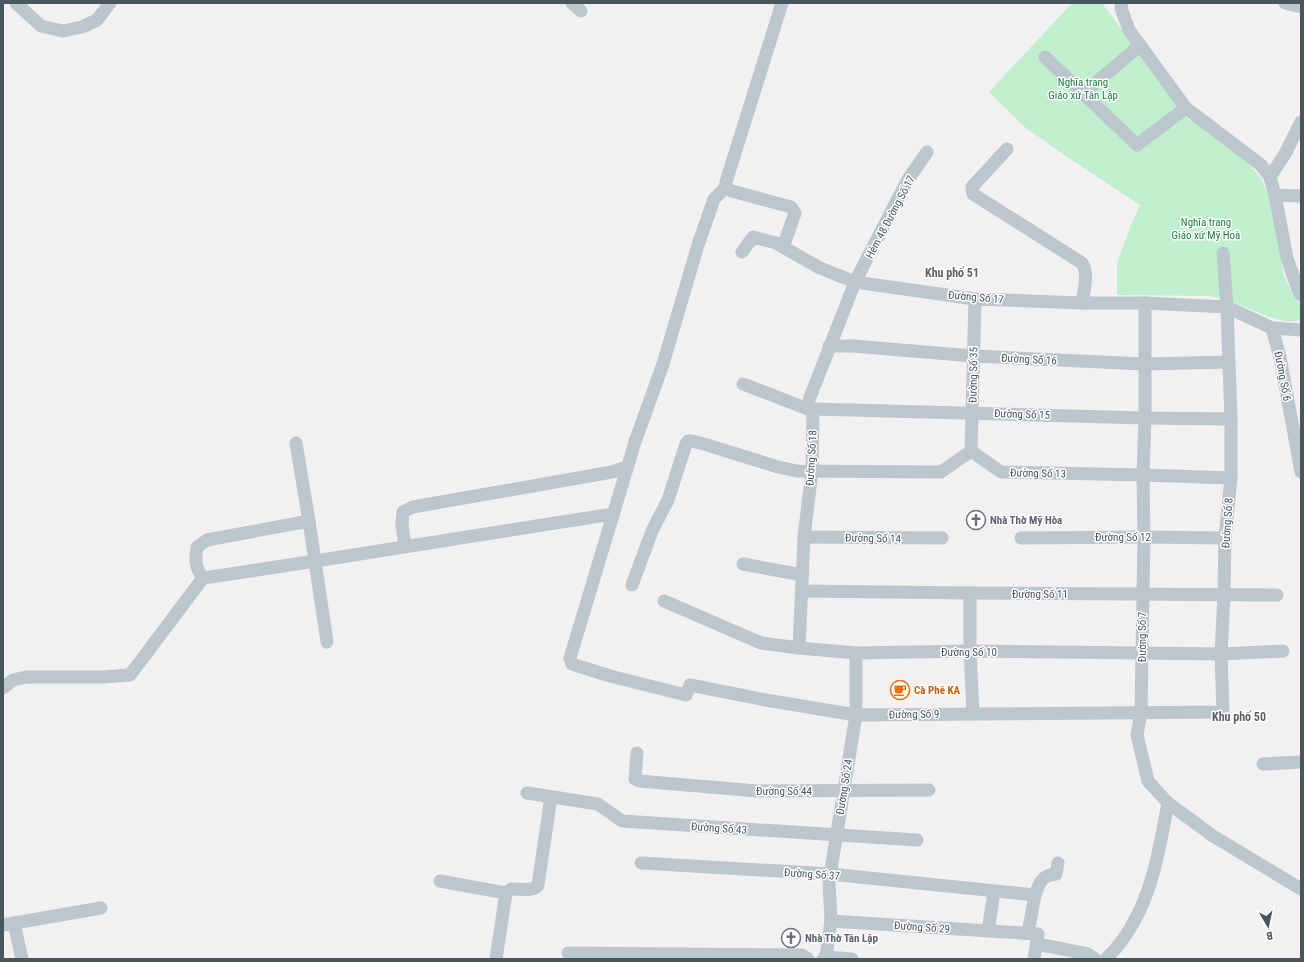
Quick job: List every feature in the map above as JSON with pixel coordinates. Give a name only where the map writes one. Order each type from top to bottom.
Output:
[{"type":"street","points":[[16,3],[40,26],[63,30],[82,27],[97,20],[110,3]]},
{"type":"street","points":[[3,688],[13,680],[26,677],[104,677],[130,675],[203,578],[612,514],[663,364],[698,245],[711,207],[714,199],[725,188],[728,174],[782,3]]},
{"type":"street","points":[[1122,3],[1121,8],[1129,30],[1186,108],[1261,165],[1270,178],[1275,195],[1287,258],[1301,295]]},
{"type":"street","points":[[1285,3],[1301,7]]},
{"type":"street","points":[[1083,94],[1140,45]]},
{"type":"street","points":[[1045,57],[1137,145],[1186,108]]},
{"type":"street","points":[[1270,178],[1290,145],[1301,122]]},
{"type":"street","points":[[1006,149],[972,188],[973,194],[1082,263],[1086,274],[1082,303]]},
{"type":"street","name":"Hẻm 48 Đường Số 17","points":[[855,282],[907,181],[927,152]]},
{"type":"street","points":[[725,188],[791,207],[795,213],[783,247]]},
{"type":"street","points":[[1275,195],[1301,196]]},
{"type":"street","name":"Đường Số 17","points":[[742,252],[753,237],[776,243],[820,268],[855,282],[975,299],[1082,303],[1145,303],[1227,307]]},
{"type":"street","name":"Đường Số 8","points":[[1141,712],[1223,712],[1221,654],[1225,538],[1231,478],[1231,419],[1227,307],[1223,253]]},
{"type":"street","name":"Đường Số 18","points":[[799,648],[804,537],[812,471],[809,400],[855,282]]},
{"type":"street","name":"Đường Số 35","points":[[971,451],[975,299]]},
{"type":"street","name":"Đường Số 7","points":[[1145,303],[1145,418],[1142,475],[1144,537],[1141,712],[1138,735],[1148,781],[1168,803],[1213,836],[1301,889]]},
{"type":"street","points":[[1227,307],[1272,328],[1301,330]]},
{"type":"street","name":"Đường Số 6","points":[[1272,328],[1280,357],[1301,472]]},
{"type":"street","name":"Đường Số 16","points":[[829,346],[853,346],[973,356],[1144,364],[1229,362]]},
{"type":"street","name":"Đường Số 15","points":[[743,384],[810,409],[1231,419]]},
{"type":"street","points":[[632,585],[652,531],[668,500],[688,441],[704,444],[789,470],[812,471],[942,472],[971,451]]},
{"type":"street","points":[[296,443],[327,642]]},
{"type":"street","name":"Đường Số 13","points":[[971,451],[1001,472],[1231,478]]},
{"type":"street","points":[[405,546],[402,525],[403,512],[413,507],[612,472],[627,467]]},
{"type":"street","name":"Đường Số 9","points":[[612,514],[570,658],[570,662],[572,664],[686,695],[690,685],[766,700],[856,715],[1141,712]]},
{"type":"street","points":[[203,578],[195,561],[197,547],[207,540],[309,521]]},
{"type":"street","name":"Đường Số 14","points":[[804,537],[942,538]]},
{"type":"street","name":"Đường Số 12","points":[[1021,538],[1225,538]]},
{"type":"street","points":[[743,564],[802,575]]},
{"type":"street","name":"Đường Số 11","points":[[802,591],[970,594],[1277,595]]},
{"type":"street","points":[[970,594],[970,651],[973,713]]},
{"type":"street","name":"Đường Số 10","points":[[664,601],[760,643],[856,653],[970,651],[1221,654],[1283,651]]},
{"type":"street","name":"Đường Số 24","points":[[831,921],[829,882],[856,715],[856,653]]},
{"type":"street","name":"Đường Số 44","points":[[637,753],[635,779],[639,781],[757,791],[929,790]]},
{"type":"street","points":[[1263,764],[1301,762]]},
{"type":"street","name":"Đường Số 43","points":[[527,793],[598,804],[622,821],[917,840]]},
{"type":"street","points":[[496,959],[506,893],[511,888],[531,889],[538,886],[551,797]]},
{"type":"street","points":[[1106,959],[1118,946],[1132,925],[1147,895],[1160,849],[1168,803]]},
{"type":"street","name":"Đường Số 37","points":[[641,863],[830,874],[1035,895]]},
{"type":"street","points":[[1034,959],[1038,934],[1028,933],[1035,895],[1041,880],[1049,875],[1056,874],[1058,863]]},
{"type":"street","points":[[440,881],[506,893]]},
{"type":"street","points":[[988,931],[989,891]]},
{"type":"street","points":[[22,959],[9,924],[101,908]]},
{"type":"street","points":[[831,921],[824,958],[852,959]]},
{"type":"street","name":"Đường Số 29","points":[[831,921],[1028,933]]},
{"type":"street","points":[[1037,944],[1088,954],[1095,959]]},
{"type":"street","points":[[568,953],[730,956],[802,955],[808,959]]},
{"type":"green space","points":[[1072,3],[1102,3],[1189,120],[1201,125],[1249,164],[1261,178],[1269,196],[1284,276],[1293,295],[1301,305],[1301,318],[1297,321],[1284,321],[1267,316],[1233,302],[1209,296],[1117,295],[1117,263],[1140,205],[1026,128],[989,92]]},
{"type":"place","name":"Nhà Thờ Mỹ Hòa","points":[[976,520]]},
{"type":"place","name":"Cà Phê KA","points":[[900,690]]},
{"type":"place","name":"Nhà Thờ Tân Lập","points":[[791,938]]},
{"type":"district","name":"Khu phố 51","points":[[952,273]]},
{"type":"district","name":"Khu phố 50","points":[[1239,717]]},
{"type":"park label","name":"Nghĩa trang Giáo xứ Tân Lập","points":[[1083,88]]},
{"type":"park label","name":"Nghĩa trang Giáo xứ Mỹ Hoà","points":[[1206,228]]}]
